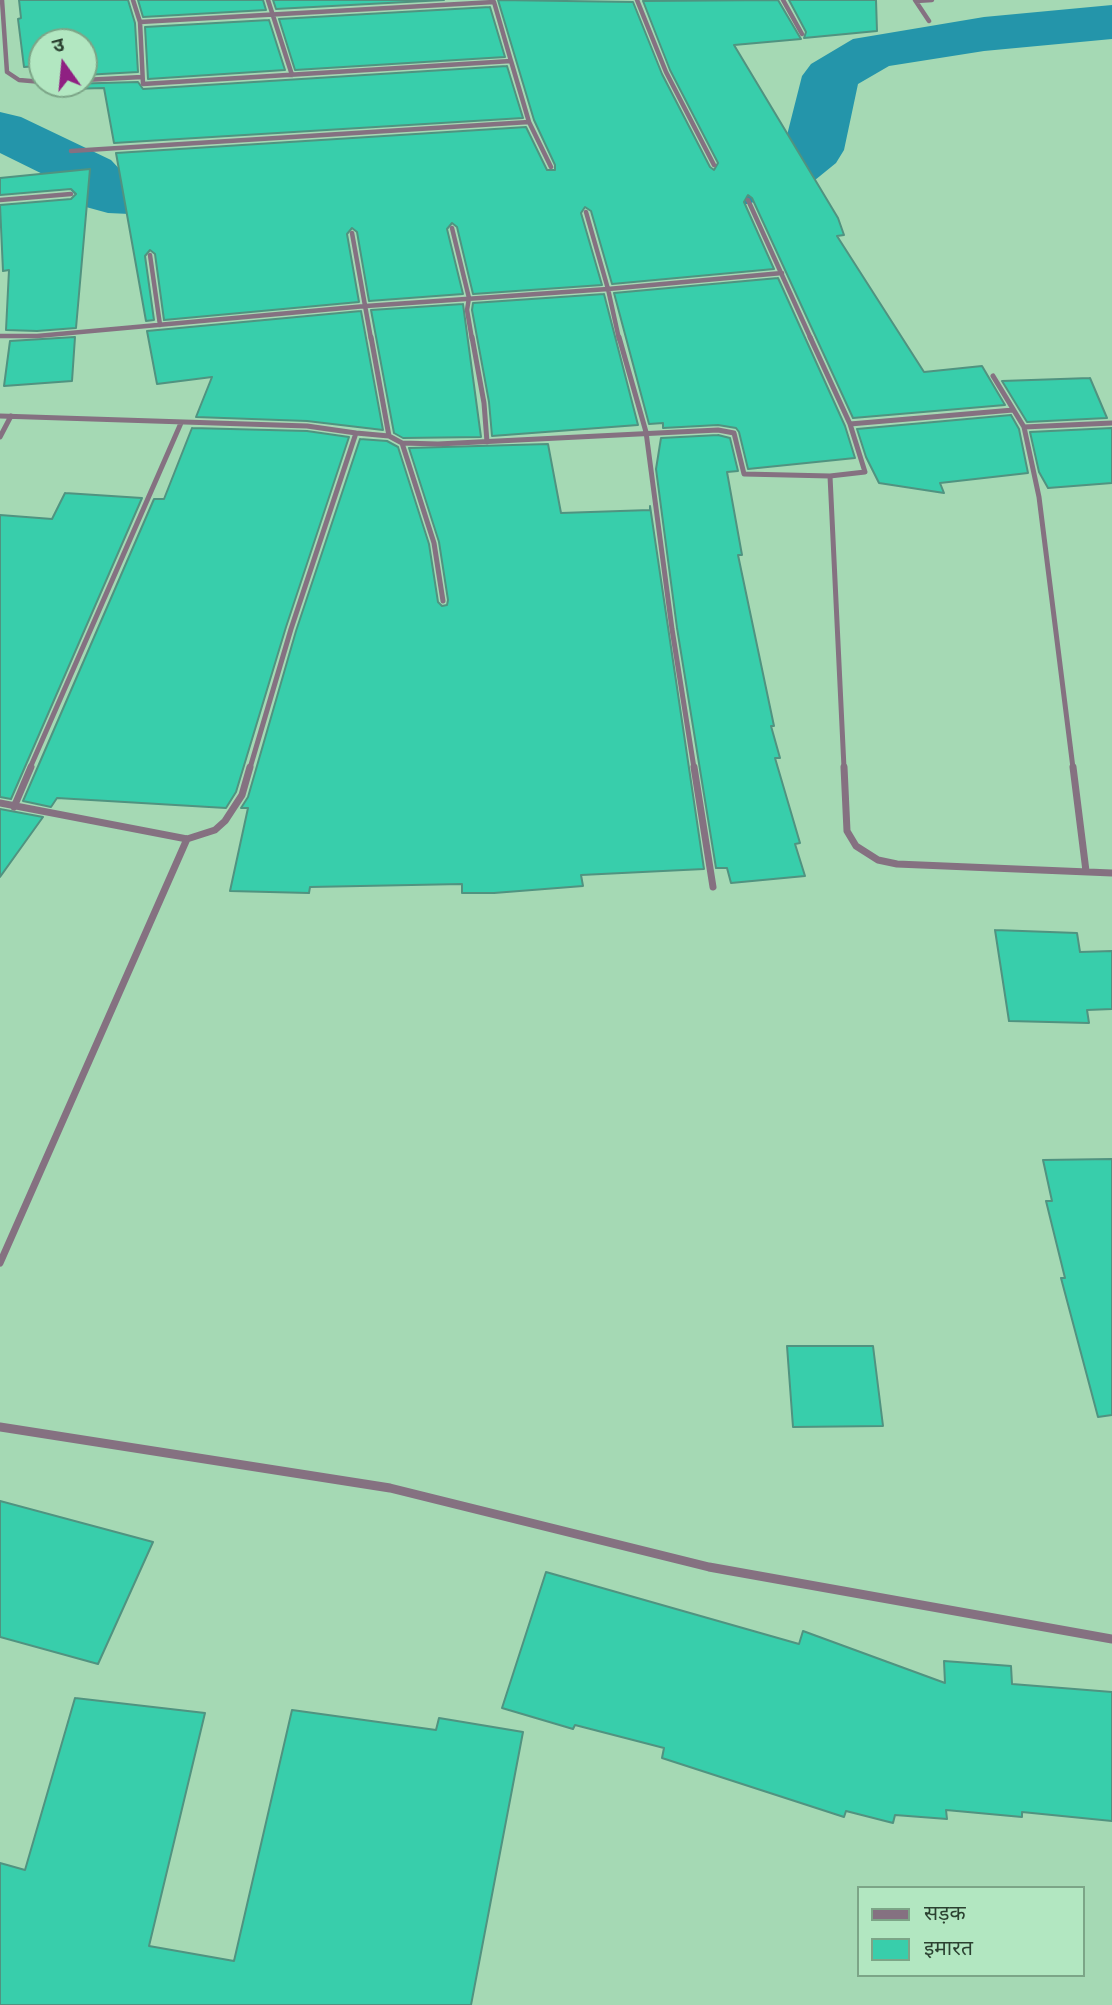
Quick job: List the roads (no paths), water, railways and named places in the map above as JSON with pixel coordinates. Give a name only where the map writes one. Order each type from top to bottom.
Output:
[{"type":"street","points":[[2,0],[7,72],[19,79],[28,80]]},
{"type":"street","points":[[134,0],[140,22],[143,84],[511,61]]},
{"type":"street","points":[[268,0],[292,75]]},
{"type":"street","points":[[636,0],[666,72],[714,165]]},
{"type":"street","points":[[783,0],[802,34]]},
{"type":"street","points":[[929,21],[916,1],[932,0]]},
{"type":"street","points":[[140,22],[493,1],[529,122],[551,167]]},
{"type":"street","points":[[98,79],[142,77]]},
{"type":"street","points":[[71,151],[529,122]]},
{"type":"street","points":[[0,200],[71,194]]},
{"type":"street","points":[[0,416],[307,426],[388,436],[402,443],[487,442],[718,430],[734,433],[744,474],[830,476],[865,472],[850,424],[748,200]]},
{"type":"street","points":[[586,212],[608,289],[625,367],[646,432],[672,629],[713,887]]},
{"type":"street","points":[[452,228],[469,298],[467,310],[485,403],[487,442]]},
{"type":"street","points":[[352,233],[388,436]]},
{"type":"street","points":[[150,255],[160,325]]},
{"type":"street","points":[[0,336],[37,336],[366,306],[608,289],[782,273]]},
{"type":"street","points":[[993,376],[1024,427],[1039,497],[1086,872]]},
{"type":"street","points":[[850,424],[1013,410]]},
{"type":"street","points":[[0,437],[11,416]]},
{"type":"street","points":[[14,807],[181,423]]},
{"type":"street","points":[[1024,427],[1112,423]]},
{"type":"street","points":[[0,803],[187,839],[215,830],[234,810],[242,795],[295,616],[356,433]]},
{"type":"street","points":[[402,443],[435,543],[443,601]]},
{"type":"street","points":[[830,476],[847,831],[856,846],[878,860],[897,864],[1112,873]]},
{"type":"street","points":[[0,1263],[187,839]]},
{"type":"street","points":[[0,1427],[390,1488],[709,1567],[1112,1639]]},
{"type":"waterway","points":[[676,194],[743,186],[782,176],[814,150],[831,76],[873,51],[984,34],[1112,22]]},
{"type":"waterway","points":[[0,130],[89,173],[108,194],[258,201]]}]
